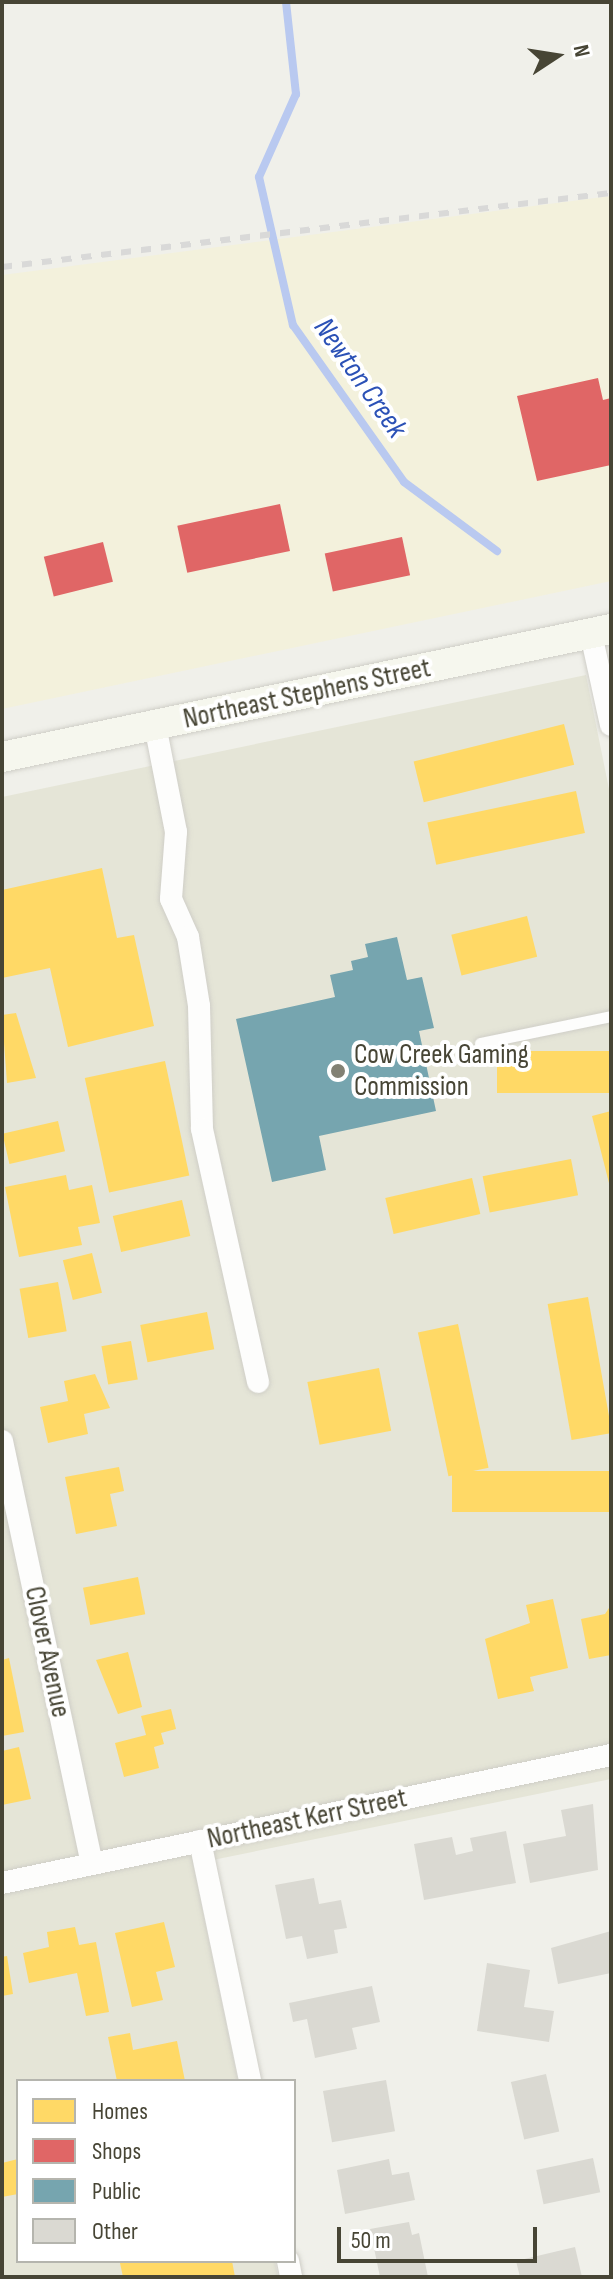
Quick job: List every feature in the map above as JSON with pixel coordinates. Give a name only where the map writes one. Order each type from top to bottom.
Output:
[{"type":"main road","name":"Northeast Stephens Street","points":[[2,757],[601,632]]},
{"type":"street","points":[[601,632],[611,725]]},
{"type":"street","points":[[155,725],[176,832],[171,899],[188,937],[199,1006],[202,1129],[258,1382]]},
{"type":"street","name":"Clover Avenue","points":[[2,1441],[92,1864]]},
{"type":"street","name":"Northeast Kerr Street","points":[[2,1883],[611,1755]]},
{"type":"street","points":[[200,1841],[250,2079]]},
{"type":"lane","points":[[480,1043],[611,1016]]},
{"type":"shaded area","points":[[611,196],[611,581],[2,709],[2,275]]},
{"type":"shaded area","points":[[586,675],[611,799],[611,1779],[193,1864],[238,2079],[16,2079],[16,2263],[275,2263],[278,2277],[2,2277],[2,797]]},
{"type":"building: Homes","points":[[564,724],[574,765],[424,802],[414,761]]},
{"type":"building: Homes","points":[[576,791],[585,833],[436,865],[427,823]]},
{"type":"building: Homes","points":[[102,868],[117,938],[134,935],[154,1026],[68,1047],[50,968],[2,978],[2,890]]},
{"type":"building: Homes","points":[[527,916],[537,957],[461,976],[451,935]]},
{"type":"building: Homes","points":[[16,1013],[36,1078],[7,1083],[2,1015]]},
{"type":"building: Homes","points":[[497,1051],[611,1051],[611,1093],[497,1093]]},
{"type":"building: Homes","points":[[165,1061],[189,1175],[109,1192],[85,1078]]},
{"type":"building: Homes","points":[[611,1111],[611,1187],[610,1187],[592,1116]]},
{"type":"building: Homes","points":[[58,1121],[65,1151],[9,1164],[2,1134]]},
{"type":"building: Homes","points":[[571,1159],[578,1195],[490,1212],[483,1176]]},
{"type":"building: Homes","points":[[66,1175],[69,1190],[92,1185],[100,1223],[78,1227],[82,1245],[19,1257],[5,1187]]},
{"type":"building: Homes","points":[[472,1178],[480,1214],[394,1234],[385,1198]]},
{"type":"building: Homes","points":[[182,1200],[190,1236],[121,1252],[113,1216]]},
{"type":"building: Homes","points":[[92,1253],[102,1293],[73,1300],[63,1260]]},
{"type":"building: Homes","points":[[58,1282],[67,1331],[28,1338],[20,1289]]},
{"type":"building: Homes","points":[[588,1297],[611,1433],[572,1440],[548,1304]]},
{"type":"building: Homes","points":[[207,1312],[214,1349],[148,1362],[140,1325]]},
{"type":"building: Homes","points":[[458,1324],[489,1468],[448,1476],[418,1333]]},
{"type":"building: Homes","points":[[131,1341],[138,1379],[108,1385],[101,1346]]},
{"type":"building: Homes","points":[[379,1368],[391,1431],[320,1445],[307,1382]]},
{"type":"building: Homes","points":[[95,1374],[110,1408],[84,1414],[88,1434],[48,1443],[40,1407],[68,1401],[64,1381]]},
{"type":"building: Homes","points":[[119,1467],[124,1491],[110,1494],[117,1526],[76,1534],[65,1477]]},
{"type":"building: Homes","points":[[452,1471],[611,1471],[611,1512],[452,1512]]},
{"type":"building: Homes","points":[[138,1577],[145,1614],[90,1625],[83,1588]]},
{"type":"building: Homes","points":[[553,1599],[568,1668],[530,1677],[534,1691],[498,1699],[485,1639],[530,1623],[526,1605]]},
{"type":"building: Homes","points":[[611,1605],[611,1655],[589,1659],[581,1619],[605,1614]]},
{"type":"building: Homes","points":[[128,1652],[142,1707],[118,1714],[96,1660]]},
{"type":"building: Homes","points":[[9,1658],[24,1732],[2,1736],[2,1660]]},
{"type":"building: Homes","points":[[171,1709],[176,1729],[161,1733],[164,1744],[154,1747],[159,1768],[124,1777],[115,1743],[146,1735],[141,1716]]},
{"type":"building: Homes","points":[[19,1747],[31,1799],[2,1805],[2,1751]]},
{"type":"building: Homes","points":[[164,1922],[175,1967],[156,1972],[163,2000],[132,2007],[115,1933]]},
{"type":"building: Homes","points":[[75,1927],[79,1945],[96,1942],[109,2012],[86,2016],[77,1973],[29,1983],[23,1953],[49,1947],[47,1932]]},
{"type":"building: Homes","points":[[7,1956],[13,1994],[2,1996],[2,1957]]},
{"type":"building: Homes","points":[[130,2033],[133,2050],[177,2041],[185,2079],[117,2079],[108,2037]]},
{"type":"building: Homes","points":[[16,2160],[16,2194],[2,2197],[2,2163]]},
{"type":"building: Homes","points":[[120,2263],[232,2263],[235,2277],[123,2277]]},
{"type":"building: Shops","points":[[598,378],[603,400],[611,398],[611,465],[537,481],[517,396]]},
{"type":"building: Shops","points":[[280,504],[290,551],[187,573],[177,526]]},
{"type":"building: Shops","points":[[402,537],[410,575],[333,592],[325,553]]},
{"type":"building: Shops","points":[[103,542],[113,582],[54,597],[44,557]]},
{"type":"building: Public","name":"Cow Creek Gaming Commission","points":[[397,937],[407,980],[422,977],[434,1028],[419,1031],[436,1111],[319,1136],[326,1170],[272,1182],[236,1019],[335,997],[330,975],[353,970],[351,961],[368,957],[365,944]]},
{"type":"building: Other","points":[[593,1804],[598,1870],[530,1883],[523,1844],[566,1836],[561,1810]]},
{"type":"building: Other","points":[[506,1831],[516,1883],[424,1900],[414,1844],[452,1837],[456,1855],[473,1851],[470,1838]]},
{"type":"building: Other","points":[[314,1878],[319,1904],[341,1900],[347,1928],[334,1930],[338,1953],[307,1959],[302,1936],[286,1939],[275,1885]]},
{"type":"building: Other","points":[[611,1931],[611,1973],[558,1984],[551,1948]]},
{"type":"building: Other","points":[[487,1963],[530,1970],[524,2007],[554,2011],[549,2042],[477,2031]]},
{"type":"building: Other","points":[[372,1986],[380,2022],[352,2028],[357,2049],[315,2058],[307,2019],[293,2022],[289,2003]]},
{"type":"building: Other","points":[[546,2074],[559,2131],[524,2140],[511,2082]]},
{"type":"building: Other","points":[[386,2080],[395,2131],[332,2142],[323,2091]]},
{"type":"building: Other","points":[[593,2158],[600,2192],[544,2204],[536,2170]]},
{"type":"building: Other","points":[[389,2159],[392,2175],[409,2172],[415,2200],[345,2214],[337,2170]]},
{"type":"building: Other","points":[[409,2222],[412,2235],[419,2233],[428,2277],[380,2277],[370,2229]]},
{"type":"building: Other","points":[[575,2247],[582,2277],[520,2277],[516,2261]]},
{"type":"waterway","name":"Newton Creek","points":[[286,2],[296,94],[259,177],[293,325],[404,482],[497,551]]},
{"type":"railway","points":[[2,267],[611,193]]},
{"type":"place","name":"Cow Creek Gaming Commission","points":[[338,1071]]}]
